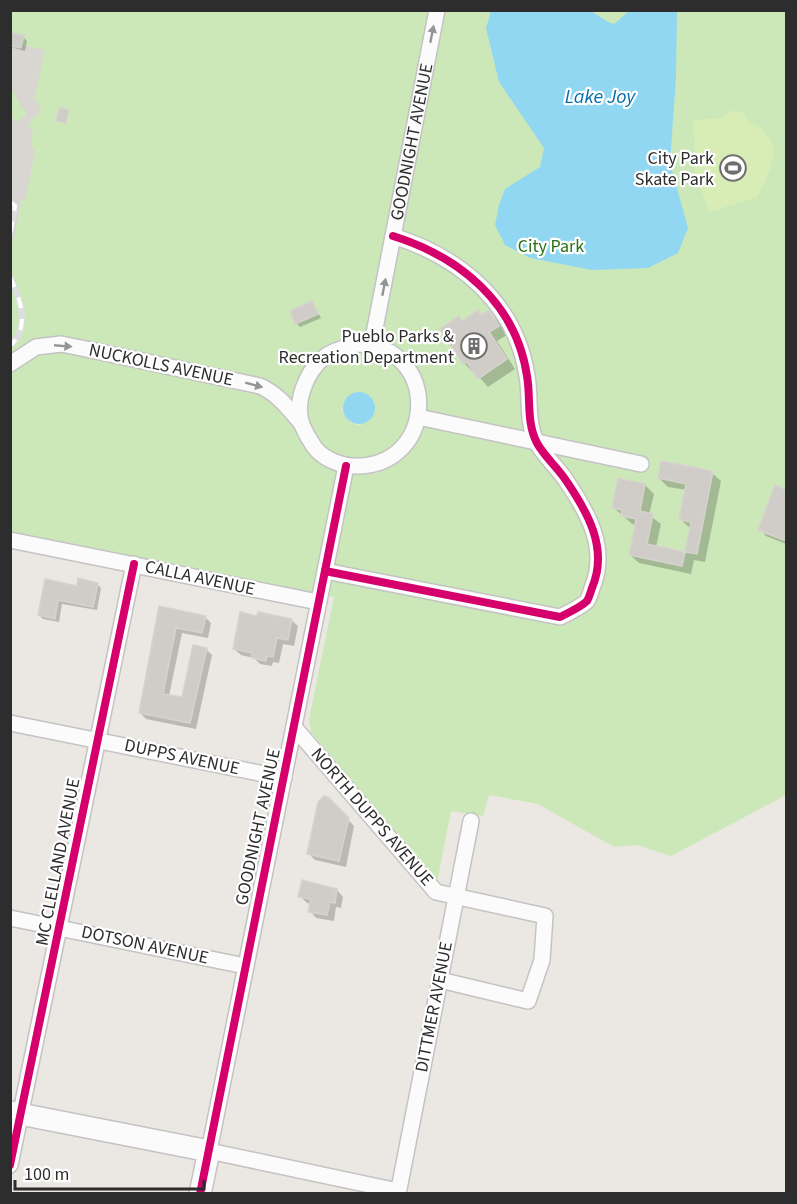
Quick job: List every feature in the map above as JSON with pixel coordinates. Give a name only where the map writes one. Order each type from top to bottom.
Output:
[{"type":"street","name":"GOODNIGHT AVENUE","points":[[372,344],[437,10]]},
{"type":"street","points":[[325,571],[560,617],[587,600],[596,578],[599,553],[595,533],[584,507],[537,442],[529,410],[528,376],[519,343],[502,310],[476,279],[444,257],[393,236]]},
{"type":"street","name":"NUCKOLLS AVENUE","points":[[10,364],[36,347],[61,344],[86,349],[260,386],[283,400],[301,423]]},
{"type":"street","points":[[357,344],[372,344],[399,358],[407,366],[417,385],[420,411],[418,417],[407,444],[391,458],[365,467],[346,466],[326,458],[316,450],[301,423],[302,390],[307,378],[323,358],[337,350],[357,344]]},
{"type":"street","points":[[418,417],[641,465]]},
{"type":"street","name":"GOODNIGHT AVENUE","points":[[200,1194],[346,466]]},
{"type":"street","name":"CALLA AVENUE","points":[[10,540],[318,602]]},
{"type":"street","name":"MC CLELLAND AVENUE","points":[[10,1165],[16,1113],[60,928],[134,564]]},
{"type":"street","name":"DUPPS AVENUE","points":[[10,723],[284,778]]},
{"type":"street","name":"NORTH DUPPS AVENUE","points":[[294,727],[436,892],[545,916],[542,960],[528,1001],[440,980]]},
{"type":"street","name":"DITTMER AVENUE","points":[[398,1192],[471,821]]},
{"type":"street","name":"DOTSON AVENUE","points":[[10,918],[245,966]]},
{"type":"street","points":[[16,1113],[398,1192]]},
{"type":"green space","name":"City Park","points":[[10,11],[786,11],[786,795],[671,856],[637,845],[614,847],[538,804],[489,795],[483,816],[451,811],[437,883],[311,732],[309,719],[334,597],[11,532]],"holes":[[[345,400],[373,400],[375,411],[361,425],[352,423],[342,410]]]},
{"type":"green space","name":"City Park Skate Park","points":[[730,111],[742,112],[748,120],[763,130],[772,146],[772,163],[757,197],[710,212],[695,175],[694,120],[720,118]]},
{"type":"shaded area","points":[[22,45],[45,50],[34,99],[41,108],[39,114],[30,120],[33,124],[27,124],[33,132],[31,144],[35,152],[26,197],[21,202],[11,244],[10,114],[16,122],[27,115],[11,88],[11,46]]},
{"type":"water","name":"Lake Joy","points":[[491,11],[591,11],[614,24],[629,11],[677,11],[676,77],[670,163],[688,228],[678,253],[648,268],[592,270],[530,258],[505,245],[495,225],[505,189],[540,167],[544,148],[499,82],[486,28]]},
{"type":"water","points":[[359,392],[371,396],[375,408],[371,420],[359,424],[347,420],[343,408],[347,396]]},
{"type":"building","points":[[10,33],[24,35],[21,48],[10,46]]},
{"type":"building","points":[[59,108],[69,110],[66,123],[56,121]]},
{"type":"building","points":[[312,301],[318,314],[295,324],[290,311]]},
{"type":"building","name":"Pueblo Parks & Recreation Department","points":[[478,310],[481,315],[489,310],[499,326],[489,332],[507,359],[478,379],[467,362],[463,364],[440,329],[459,316],[462,321]]},
{"type":"building","points":[[661,461],[713,471],[697,554],[685,552],[691,522],[679,520],[686,484],[658,478]]},
{"type":"building","points":[[618,478],[645,484],[640,511],[653,514],[647,544],[685,552],[682,566],[629,555],[636,519],[621,516],[622,510],[612,508]]},
{"type":"building","points":[[775,485],[786,490],[786,541],[758,530]]},
{"type":"building","points":[[78,578],[98,583],[93,607],[58,600],[55,619],[38,615],[45,579],[77,586]]},
{"type":"building","points":[[159,606],[206,616],[202,633],[176,628],[163,694],[182,697],[193,645],[207,648],[190,723],[139,713]]},
{"type":"building","points":[[240,612],[257,616],[258,612],[292,619],[288,640],[277,638],[273,657],[267,656],[266,661],[252,658],[252,653],[233,649]]},
{"type":"building","points":[[324,796],[329,798],[349,818],[339,861],[307,854],[318,802]]},
{"type":"building","points":[[302,880],[337,889],[335,903],[330,902],[327,915],[308,912],[311,899],[298,897]]},
{"type":"railway","points":[[10,202],[15,206],[10,236]]},
{"type":"railway","points":[[10,277],[22,312],[20,330],[10,346]]},
{"type":"cycle path","points":[[325,571],[560,617],[587,601],[597,573],[597,544],[588,517],[562,475],[540,448],[531,427],[527,376],[521,350],[511,326],[481,286],[462,270],[441,256],[393,236]]},
{"type":"cycle path","points":[[200,1194],[346,466]]},
{"type":"cycle path","points":[[10,1165],[134,564]]},
{"type":"place","name":"City Park Skate Park","points":[[733,168]]},
{"type":"place","name":"Pueblo Parks & Recreation Department","points":[[474,346]]}]
